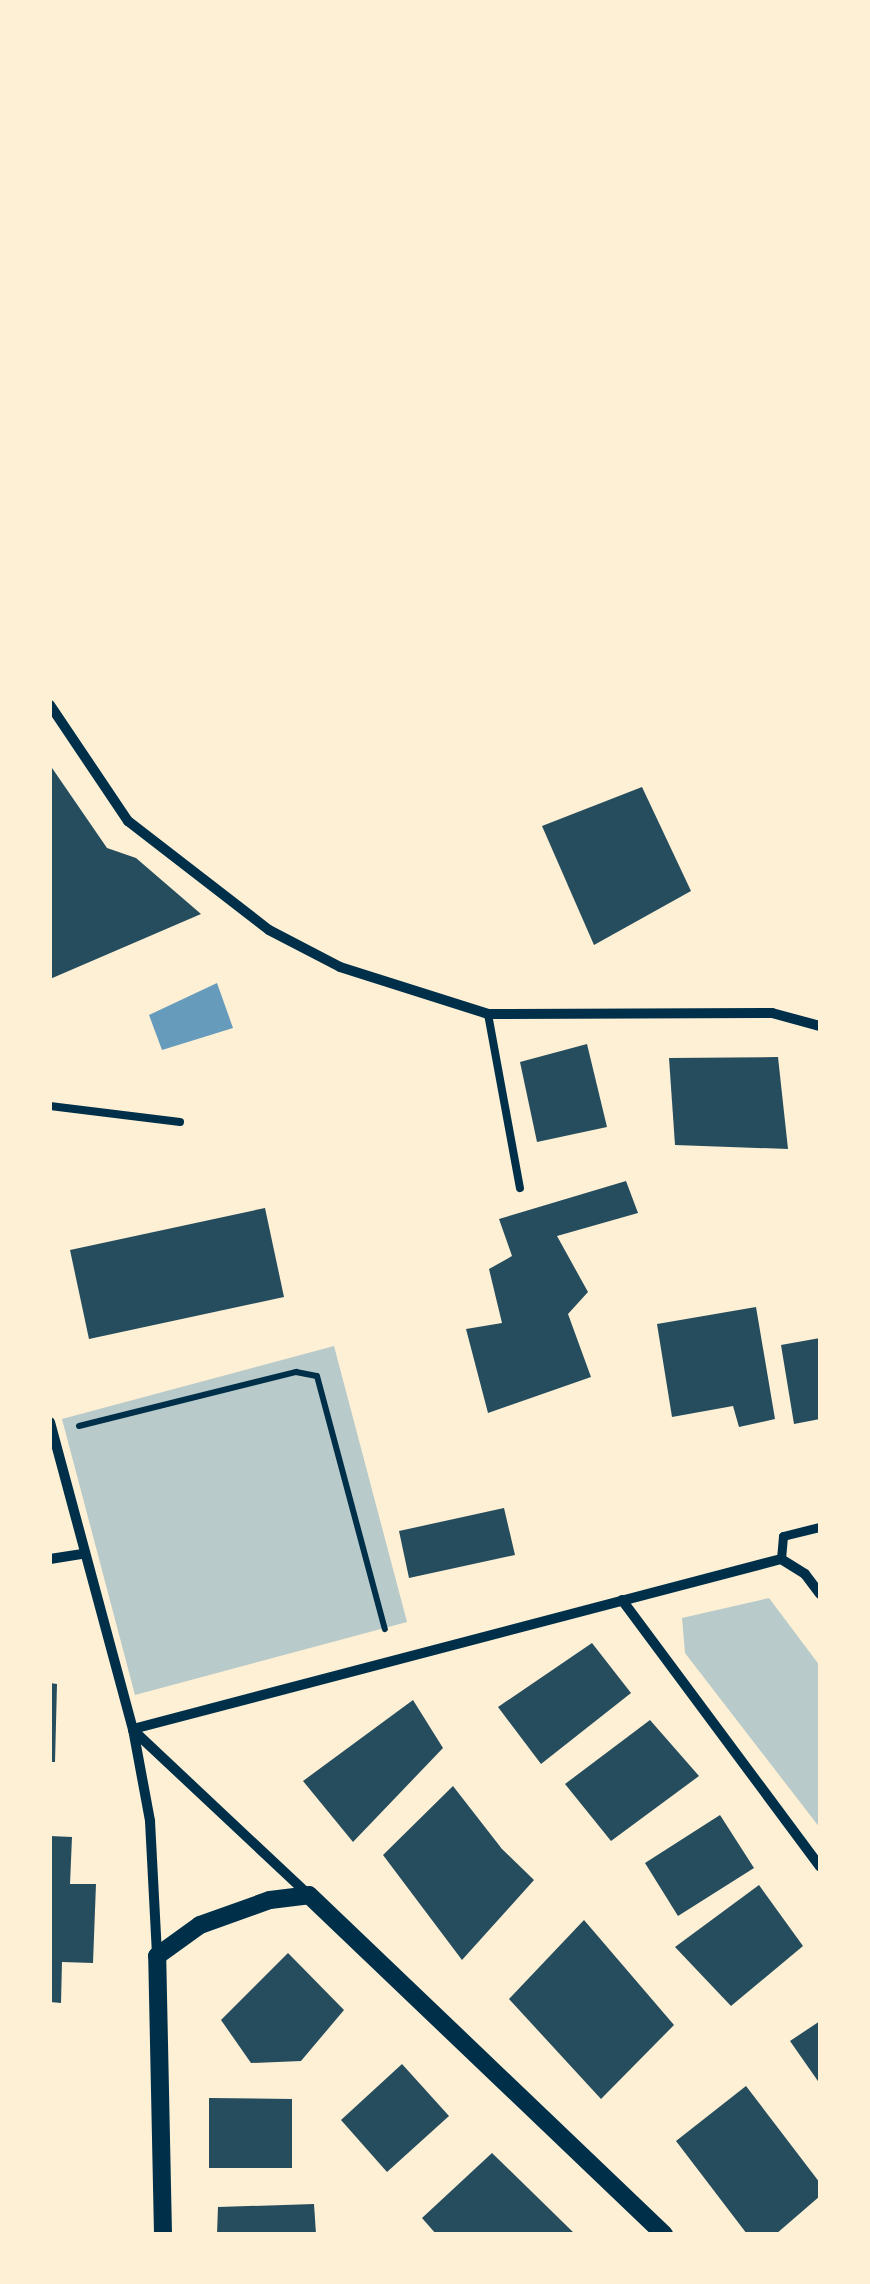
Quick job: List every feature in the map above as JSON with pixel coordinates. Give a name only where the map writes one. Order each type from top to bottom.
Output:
[{"type":"street","points":[[50,705],[128,821],[269,930],[340,968],[488,1014],[772,1013],[820,1026]]},
{"type":"street","points":[[52,1427],[133,1729],[150,1820],[163,2234]]},
{"type":"street","points":[[781,1560],[782,1536],[820,1527]]},
{"type":"street","points":[[50,1558],[83,1554]]},
{"type":"street","points":[[133,1729],[781,1560],[805,1574],[820,1594]]},
{"type":"street","points":[[622,1600],[820,1867]]},
{"type":"street","points":[[133,1729],[664,2234]]},
{"type":"street","points":[[157,1956],[200,1925],[270,1900],[309,1895]]},
{"type":"lane","points":[[488,1014],[520,1188]]},
{"type":"lane","points":[[50,1106],[180,1122]]},
{"type":"path","points":[[52,1427],[296,1372],[317,1376],[384,1629]]},
{"type":"shaded area","points":[[334,1346],[407,1622],[135,1695],[62,1419]]},
{"type":"shaded area","points":[[769,1598],[820,1666],[820,1828],[685,1653],[682,1618]]},
{"type":"water","points":[[217,983],[233,1028],[162,1050],[149,1015]]},
{"type":"building","points":[[50,765],[107,848],[136,858],[201,914],[50,979]]},
{"type":"building","points":[[642,787],[691,891],[594,945],[542,826]]},
{"type":"building","points":[[587,1044],[607,1127],[537,1142],[520,1062]]},
{"type":"building","points":[[778,1057],[788,1149],[675,1145],[669,1058]]},
{"type":"building","points":[[626,1181],[638,1213],[557,1236],[588,1292],[568,1314],[591,1377],[488,1413],[466,1329],[502,1323],[489,1269],[512,1256],[499,1219]]},
{"type":"building","points":[[265,1208],[284,1297],[89,1339],[70,1250]]},
{"type":"building","points":[[756,1307],[775,1419],[739,1427],[733,1406],[672,1417],[657,1324]]},
{"type":"building","points":[[820,1338],[820,1419],[794,1424],[781,1345]]},
{"type":"building","points":[[504,1508],[515,1555],[409,1578],[399,1531]]},
{"type":"building","points":[[592,1643],[631,1693],[541,1764],[498,1707]]},
{"type":"building","points":[[50,1683],[57,1684],[55,1762],[50,1762]]},
{"type":"building","points":[[413,1700],[443,1748],[353,1842],[303,1781]]},
{"type":"building","points":[[650,1720],[699,1776],[611,1841],[565,1784]]},
{"type":"building","points":[[453,1786],[502,1849],[534,1880],[462,1960],[383,1855]]},
{"type":"building","points":[[720,1815],[754,1868],[678,1916],[645,1863]]},
{"type":"building","points":[[50,1836],[72,1837],[70,1884],[96,1884],[93,1963],[62,1962],[61,2003],[50,2002]]},
{"type":"building","points":[[759,1885],[803,1946],[731,2006],[675,1947]]},
{"type":"building","points":[[584,1920],[674,2025],[601,2099],[509,1999]]},
{"type":"building","points":[[288,1953],[344,2010],[301,2061],[251,2063],[221,2020]]},
{"type":"building","points":[[820,2021],[820,2084],[790,2041]]},
{"type":"building","points":[[402,2064],[449,2116],[387,2172],[341,2120]]},
{"type":"building","points":[[746,2086],[820,2183],[820,2196],[776,2234],[747,2234],[676,2141]]},
{"type":"building","points":[[209,2098],[292,2099],[292,2168],[209,2168]]},
{"type":"building","points":[[492,2153],[575,2234],[436,2234],[422,2218]]},
{"type":"building","points":[[314,2204],[316,2234],[217,2234],[218,2207]]}]
